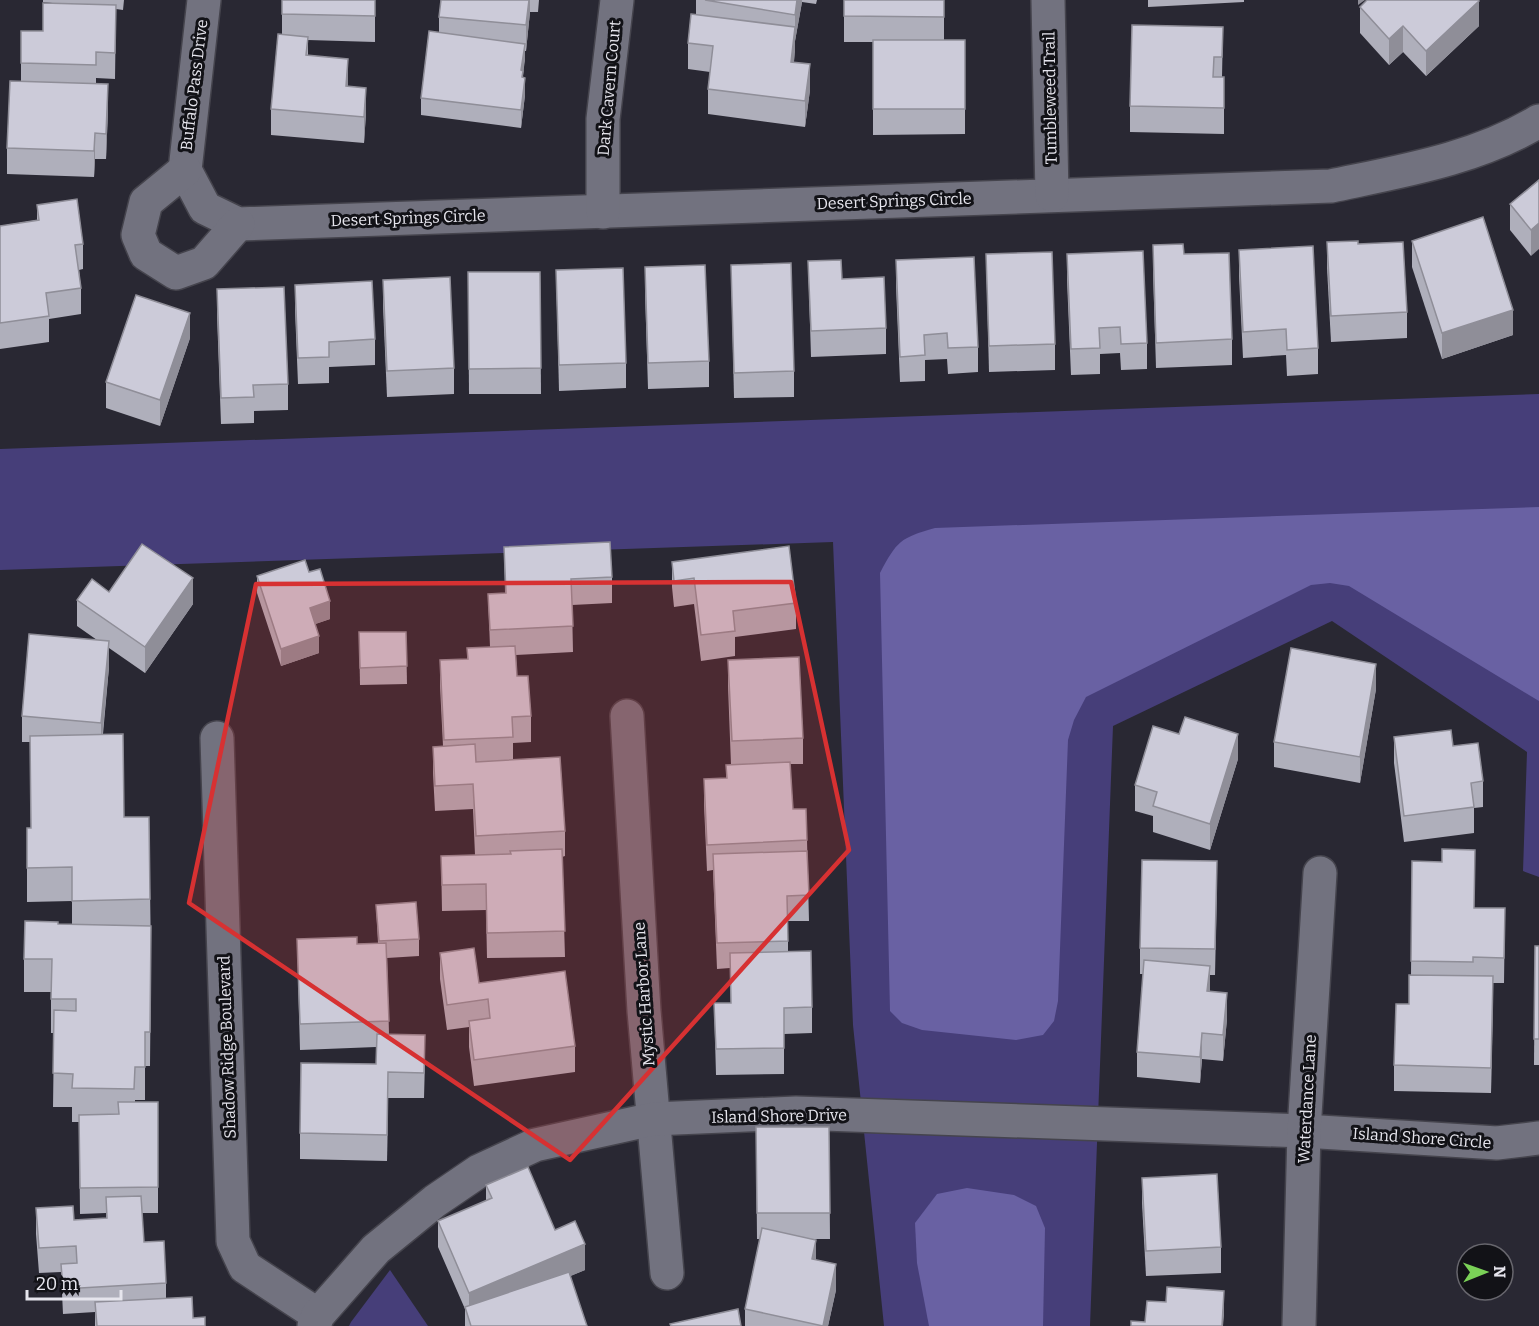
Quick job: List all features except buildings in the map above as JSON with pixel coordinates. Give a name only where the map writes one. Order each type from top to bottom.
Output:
[{"type":"street","name":"Buffalo Pass Drive","points":[[204,0],[184,170],[205,208]]},
{"type":"street","name":"Dark Cavern Court","points":[[603,212],[603,119],[616,0]]},
{"type":"street","name":"Tumbleweed Trail","points":[[1048,0],[1052,195]]},
{"type":"street","name":"Desert Springs Circle","points":[[205,208],[238,224],[1332,186],[1440,163],[1523,130],[1539,121]]},
{"type":"street","name":"Buffalo Pass Drive","points":[[184,170],[146,202],[138,235],[146,254],[176,273],[204,263],[238,224]]},
{"type":"street","name":"Mystic Harbor Lane","points":[[627,716],[644,1011],[667,1273]]},
{"type":"street","name":"Shadow Ridge Boulevard","points":[[217,738],[233,1242],[245,1267],[316,1320]]},
{"type":"street","name":"Waterdance Lane","points":[[1299,1326],[1304,1131],[1320,873]]},
{"type":"street","name":"Island Shore Drive","points":[[316,1320],[376,1250],[435,1201],[479,1171],[536,1144],[653,1119],[796,1113],[1304,1131]]},
{"type":"street","name":"Island Shore Circle","points":[[1304,1131],[1497,1143],[1539,1138]]},
{"type":"highlighted area","points":[[791,582],[849,850],[570,1160],[189,903],[256,584]]},
{"type":"shaded area","points":[[1539,394],[1539,877],[1523,871],[1527,752],[1332,621],[1113,726],[1090,1326],[884,1326],[853,1025],[833,542],[0,570],[0,449]]},
{"type":"shaded area","points":[[1539,507],[1539,701],[1349,586],[1330,583],[1311,585],[1086,697],[1074,720],[1068,740],[1058,1001],[1054,1021],[1043,1035],[1016,1040],[922,1030],[902,1023],[890,1011],[880,573],[901,542],[935,528]]},
{"type":"shaded area","points":[[967,1188],[1014,1195],[1036,1206],[1045,1228],[1043,1326],[929,1326],[917,1263],[915,1223],[937,1194]]},
{"type":"shaded area","points":[[390,1270],[428,1326],[349,1326],[351,1322]]}]
